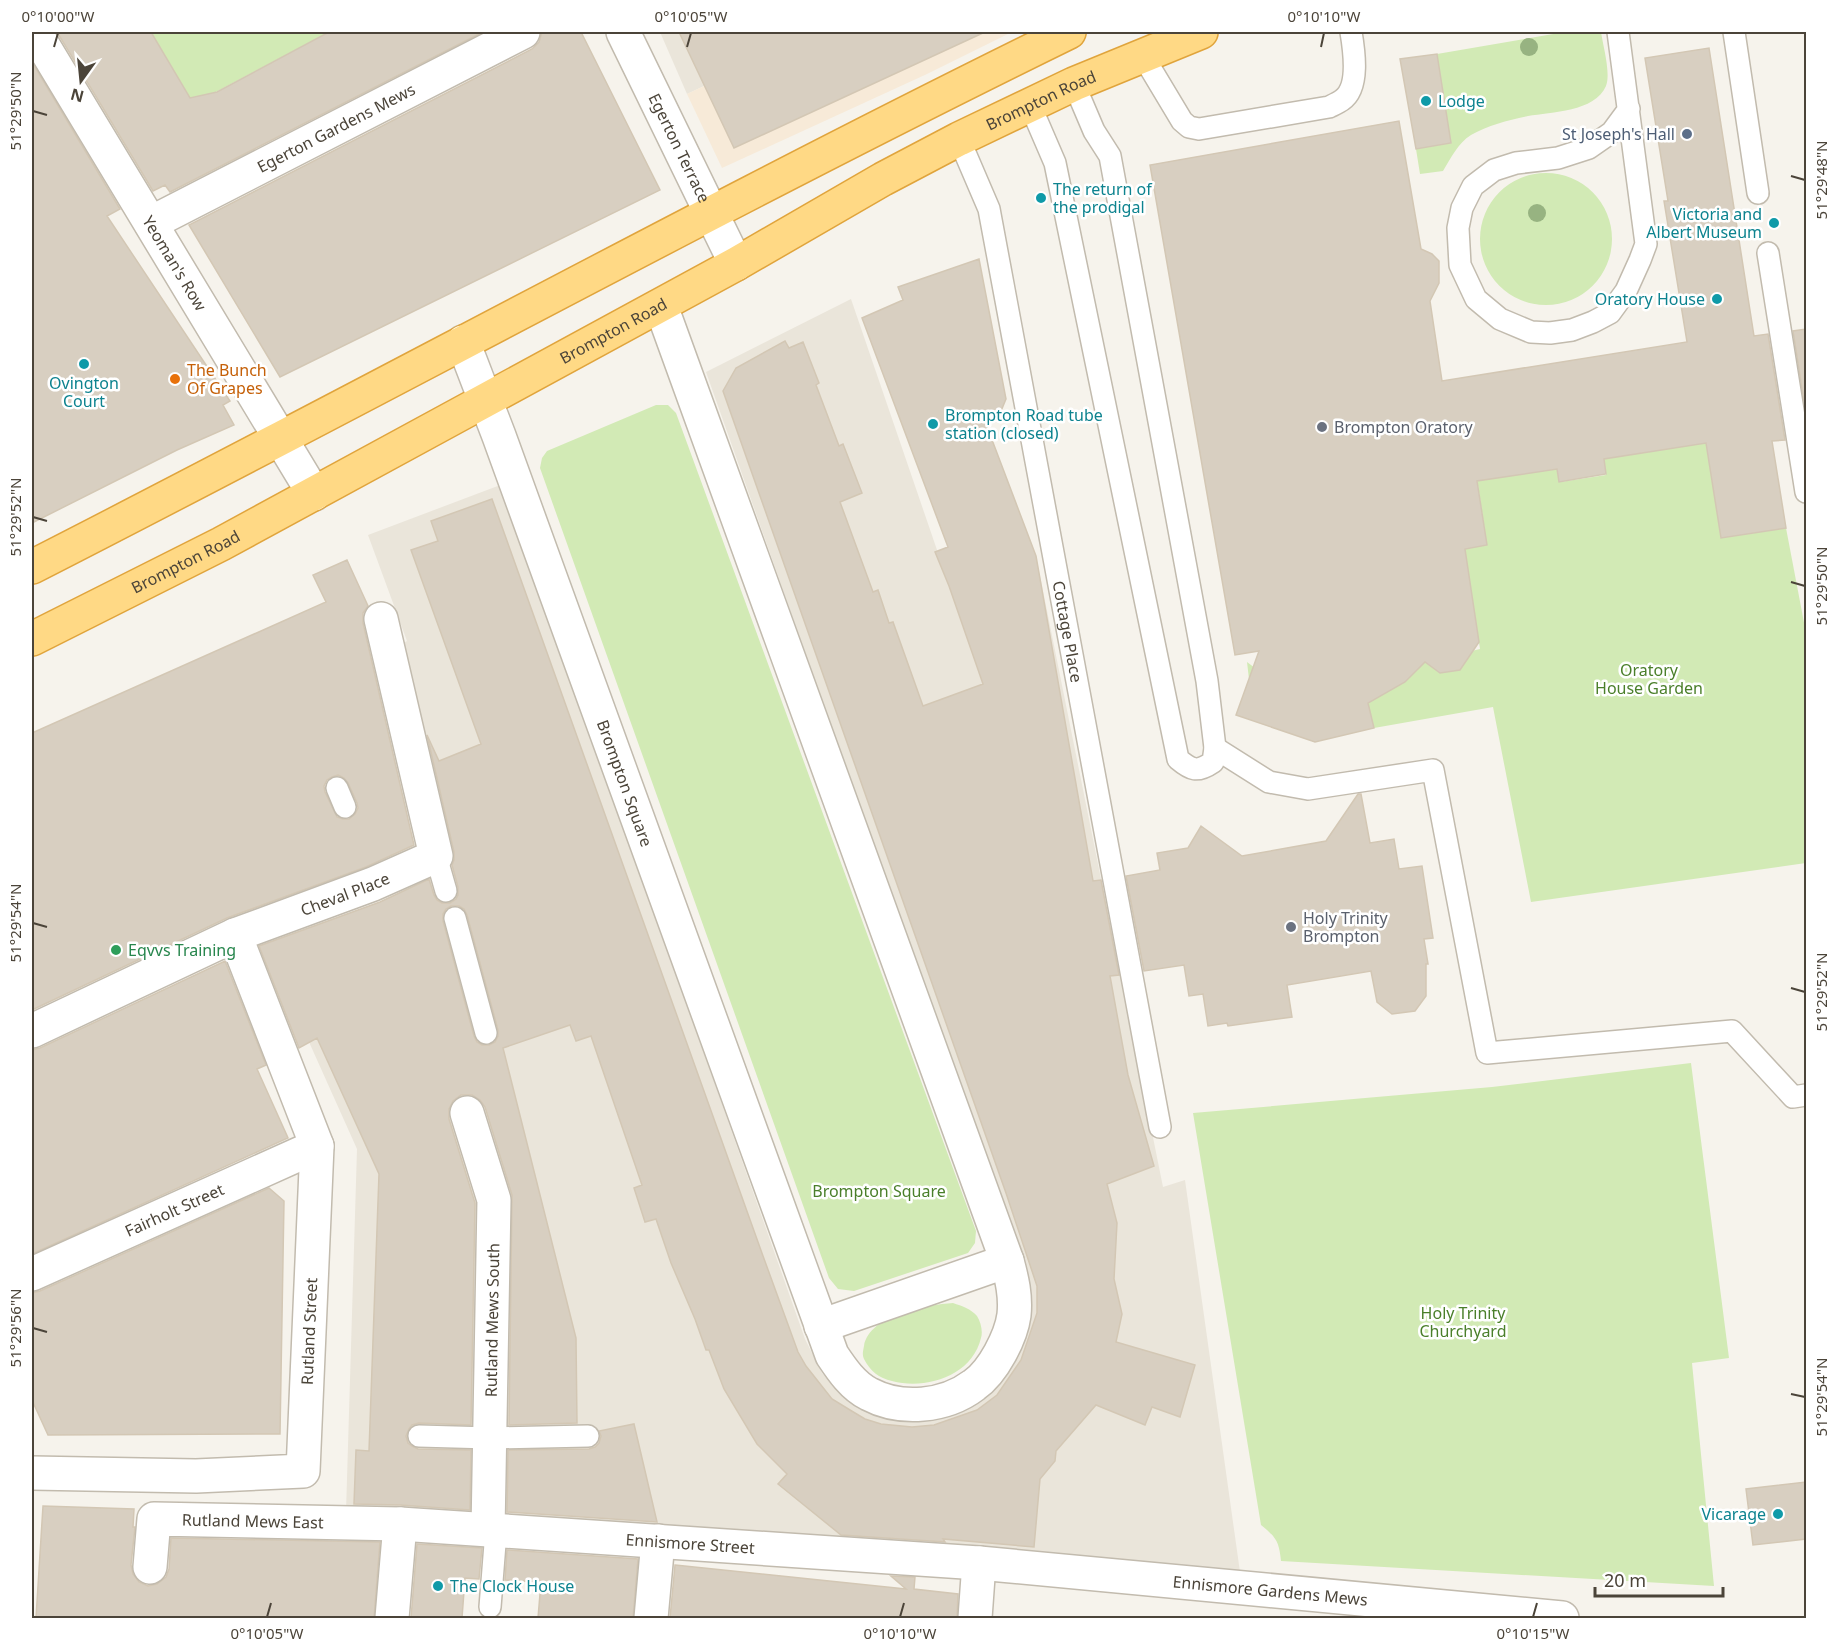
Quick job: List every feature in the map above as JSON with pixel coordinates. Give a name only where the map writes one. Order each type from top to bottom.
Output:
[{"type":"highway","points":[[32,567],[711,212],[915,107],[1070,32]]},
{"type":"highway","name":"Brompton Road","points":[[32,639],[221,544],[314,494],[661,306],[959,139],[1074,84],[1201,32]]},
{"type":"street","name":"Yeoman's Row","points":[[35,32],[314,494]]},
{"type":"street","name":"Egerton Gardens Mews","points":[[151,223],[523,32]]},
{"type":"street","name":"Egerton Terrace","points":[[623,32],[736,264]]},
{"type":"street","name":"Brompton Square","points":[[463,342],[832,1355],[847,1376],[868,1394],[895,1404],[925,1405],[975,1385],[992,1366],[1004,1348],[1014,1316],[1015,1288],[661,306]]},
{"type":"street","points":[[381,619],[436,856]]},
{"type":"street","name":"Cheval Place","points":[[32,1031],[370,874],[436,856]]},
{"type":"street","name":"Rutland Street","points":[[32,1473],[195,1476],[303,1471],[317,1146],[235,935]]},
{"type":"street","name":"Rutland Mews South","points":[[467,1113],[494,1200],[490,1438],[492,1530]]},
{"type":"street","name":"Fairholt Street","points":[[32,1274],[317,1146]]},
{"type":"street","points":[[821,1326],[1007,1261]]},
{"type":"street","name":"Rutland Mews East","points":[[150,1567],[154,1519],[400,1524]]},
{"type":"street","points":[[392,1618],[400,1524]]},
{"type":"street","name":"Ennismore Street","points":[[400,1524],[980,1563]]},
{"type":"street","points":[[651,1618],[658,1541]]},
{"type":"street","points":[[975,1618],[980,1563]]},
{"type":"street","name":"Ennismore Gardens Mews","points":[[980,1563],[1562,1618]]},
{"type":"lane","points":[[1143,56],[1182,121],[1189,127],[1199,129],[1329,107],[1343,100],[1351,85],[1354,68],[1352,32]]},
{"type":"lane","points":[[1618,32],[1629,109],[1646,244],[1640,260],[1626,291],[1610,313],[1593,322],[1572,330],[1550,333],[1531,332],[1500,319],[1476,299],[1460,265],[1458,228],[1462,208],[1473,186],[1494,170],[1516,163],[1558,158],[1589,147],[1612,132],[1629,109]]},
{"type":"lane","points":[[1734,32],[1758,193]]},
{"type":"lane","points":[[1030,105],[1055,163],[1178,759],[1190,769],[1203,769],[1213,762],[1215,748],[1207,681],[1110,156],[1094,131],[1074,84]]},
{"type":"lane","name":"Cottage Place","points":[[959,139],[989,208],[1160,1127]]},
{"type":"lane","points":[[1768,253],[1806,492]]},
{"type":"lane","points":[[1215,748],[1269,782],[1308,789],[1433,770],[1487,1053],[1732,1031],[1793,1097],[1806,1095]]},
{"type":"lane","points":[[436,856],[446,891]]},
{"type":"lane","points":[[455,918],[486,1033]]},
{"type":"lane","points":[[418,1436],[490,1438],[588,1436]]},
{"type":"lane","points":[[490,1607],[492,1530]]},
{"type":"shaded area","points":[[660,32],[820,32],[687,94]]},
{"type":"shaded area","points":[[820,32],[1012,32],[927,74],[722,168],[687,94]]},
{"type":"shaded area","points":[[851,299],[949,585],[1036,556],[1163,1187],[1185,1180],[1240,1572],[346,1512],[357,1149],[270,955],[431,879],[395,648],[407,641],[368,535],[503,484],[805,1339],[822,1373],[844,1395],[993,1383],[1008,1227],[706,372]]},
{"type":"green space","points":[[151,32],[329,32],[193,104]]},
{"type":"green space","points":[[1565,32],[1601,32],[1608,74],[1606,86],[1600,95],[1583,106],[1484,128],[1462,142],[1443,171],[1420,174],[1416,149],[1451,143],[1437,54]]},
{"type":"green space","points":[[1546,173],[1571,178],[1593,192],[1607,214],[1612,239],[1607,264],[1593,286],[1571,300],[1546,305],[1521,300],[1499,286],[1485,264],[1480,239],[1485,214],[1499,192],[1521,178]]},
{"type":"green space","name":"Brompton Square","points":[[656,405],[668,405],[676,413],[976,1231],[975,1243],[968,1253],[854,1291],[838,1289],[829,1278],[540,468],[542,458],[547,451]]},
{"type":"green space","name":"Oratory House Garden","points":[[1705,437],[1721,538],[1786,528],[1806,633],[1806,863],[1531,902],[1493,707],[1374,728],[1368,706],[1316,702],[1249,679],[1247,662],[1263,674],[1431,658],[1433,668],[1440,673],[1460,670],[1464,663],[1463,653],[1480,649],[1465,549],[1487,545],[1476,472],[1502,477],[1557,469],[1560,482],[1606,475],[1604,459]]},
{"type":"green space","name":"Holy Trinity Churchyard","points":[[1691,1063],[1729,1358],[1692,1363],[1714,1586],[1281,1561],[1276,1541],[1271,1533],[1261,1525],[1193,1113],[1492,1087]]},
{"type":"green space","points":[[953,1303],[975,1314],[982,1330],[976,1351],[958,1371],[933,1381],[905,1383],[883,1378],[869,1367],[863,1357],[864,1346],[868,1335],[877,1326],[901,1313]]},
{"type":"building","points":[[57,32],[151,32],[190,98],[217,92],[329,32],[483,32],[170,192],[165,185],[153,191]]},
{"type":"building","points":[[542,32],[581,32],[660,190],[280,377],[189,225],[532,49],[539,42]]},
{"type":"building","points":[[679,32],[985,32],[734,148]]},
{"type":"building","name":"Brompton Oratory","points":[[1709,48],[1754,336],[1768,334],[1785,440],[1772,441],[1786,528],[1721,538],[1706,443],[1604,459],[1606,474],[1559,482],[1557,469],[1477,481],[1487,545],[1465,549],[1479,642],[1460,670],[1440,673],[1425,662],[1405,682],[1368,703],[1374,728],[1315,742],[1236,715],[1259,651],[1235,655],[1150,165],[1399,121],[1421,249],[1432,254],[1439,261],[1439,283],[1430,301],[1442,381],[1687,342],[1664,201],[1668,201],[1645,58]]},
{"type":"building","name":"Lodge","points":[[1437,54],[1451,143],[1416,149],[1400,59]]},
{"type":"building","points":[[32,62],[120,209],[107,216],[230,401],[223,405],[234,425],[177,450],[32,523]]},
{"type":"building","points":[[979,259],[1006,399],[1001,411],[986,424],[1036,556],[1093,881],[1101,880],[1119,975],[1110,976],[1128,1075],[1154,1166],[1107,1184],[1117,1223],[1114,1279],[1122,1314],[1116,1342],[1195,1365],[1180,1417],[1152,1407],[1145,1425],[1096,1405],[1056,1451],[1055,1461],[1040,1479],[1034,1547],[943,1539],[945,1542],[841,1535],[778,1484],[787,1474],[757,1444],[724,1389],[671,1263],[656,1219],[645,1222],[634,1188],[642,1185],[591,1036],[576,1041],[570,1025],[503,1048],[576,1338],[577,1423],[509,1425],[512,1195],[485,1107],[472,1095],[461,1095],[453,1101],[449,1109],[449,1119],[475,1203],[471,1425],[419,1423],[412,1425],[406,1436],[408,1443],[418,1449],[471,1450],[470,1510],[354,1504],[356,1450],[369,1451],[379,1174],[317,1038],[299,1048],[259,946],[380,902],[429,879],[437,900],[450,903],[456,899],[458,887],[452,865],[454,852],[427,735],[439,761],[481,744],[411,550],[438,541],[431,521],[492,499],[763,1256],[798,1352],[806,1366],[832,1399],[865,1419],[881,1424],[912,1427],[934,1425],[977,1410],[997,1395],[1021,1360],[1037,1313],[1037,1286],[723,391],[736,368],[785,341],[789,348],[803,342],[839,446],[843,444],[862,493],[840,502],[873,592],[878,590],[889,623],[893,622],[923,706],[983,684],[935,552],[948,547],[862,318],[903,300],[898,287]],"holes":[[[459,906],[467,915],[498,1030],[495,1042],[489,1045],[482,1045],[474,1036],[443,921],[446,909]]]},
{"type":"building","points":[[1806,329],[1806,414],[1793,331]]},
{"type":"building","points":[[347,560],[368,606],[363,613],[363,623],[414,845],[366,867],[227,918],[32,1010],[32,733],[326,602],[313,575]],"holes":[[[338,775],[344,778],[358,808],[349,819],[337,817],[324,786],[332,777]]]},
{"type":"building","name":"Holy Trinity Brompton","points":[[1358,794],[1361,794],[1370,843],[1394,839],[1399,869],[1422,866],[1433,938],[1424,939],[1428,964],[1426,964],[1426,996],[1415,1011],[1392,1014],[1377,1002],[1371,971],[1287,985],[1292,1017],[1228,1026],[1227,1023],[1208,1026],[1203,994],[1189,996],[1184,965],[1144,971],[1126,876],[1160,870],[1157,853],[1188,848],[1201,826],[1242,856],[1326,841]]},
{"type":"building","points":[[225,961],[266,1065],[257,1069],[288,1138],[32,1254],[32,1050]]},
{"type":"building","points":[[269,1188],[284,1201],[280,1434],[48,1435],[32,1400],[32,1293]]},
{"type":"building","points":[[634,1424],[657,1522],[507,1512],[508,1450],[589,1449],[599,1443],[601,1436],[599,1431]]},
{"type":"building","name":"Vicarage","points":[[1806,1482],[1806,1539],[1753,1545],[1746,1489]]},
{"type":"building","points":[[43,1506],[134,1509],[133,1527],[135,1527],[131,1565],[133,1574],[139,1582],[148,1586],[157,1584],[166,1577],[169,1569],[171,1538],[380,1542],[374,1618],[36,1618]]},
{"type":"building","name":"The Clock House","points":[[417,1544],[482,1548],[479,1579],[465,1578],[462,1618],[411,1618]]},
{"type":"building","points":[[507,1550],[638,1559],[633,1618],[538,1618],[541,1582],[505,1580]]},
{"type":"building","points":[[675,1565],[906,1589],[891,1576],[915,1577],[914,1589],[958,1594],[957,1618],[670,1618]]},
{"type":"place","name":"Lodge","points":[[1426,101]]},
{"type":"place","name":"St Joseph's Hall","points":[[1687,134]]},
{"type":"place","name":"The return of the prodigal","points":[[1041,198]]},
{"type":"place","name":"Victoria and Albert Museum","points":[[1774,223]]},
{"type":"place","name":"Oratory House","points":[[1717,299]]},
{"type":"place","name":"Ovington Court","points":[[84,364]]},
{"type":"place","name":"The Bunch Of Grapes","points":[[175,379]]},
{"type":"place","name":"Brompton Road tube station (closed)","points":[[933,424]]},
{"type":"place","name":"Brompton Oratory","points":[[1322,427]]},
{"type":"place","name":"Holy Trinity Brompton","points":[[1291,927]]},
{"type":"place","name":"Eqvvs Training","points":[[116,950]]},
{"type":"place","name":"Vicarage","points":[[1778,1514]]},
{"type":"place","name":"The Clock House","points":[[438,1586]]}]
